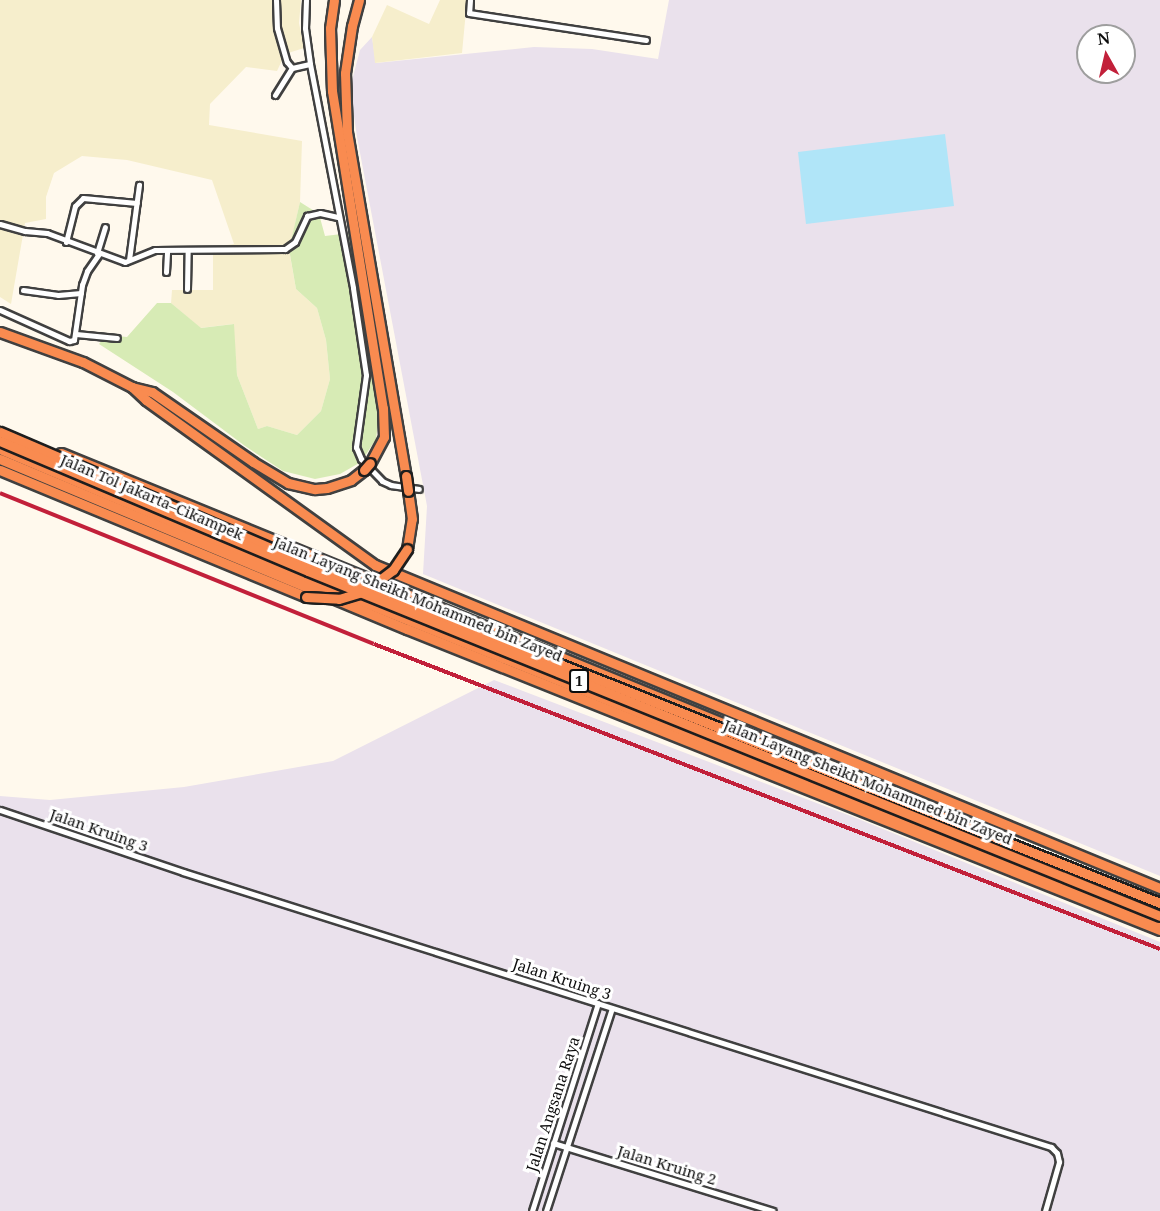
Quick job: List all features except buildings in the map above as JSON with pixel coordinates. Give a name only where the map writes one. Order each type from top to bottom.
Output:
[{"type":"highway","points":[[0,332],[83,362],[132,387],[152,392],[253,462],[288,483],[315,489],[327,488],[351,480],[367,467],[384,437],[383,408],[332,91],[330,28],[334,0]]},
{"type":"highway","points":[[0,470],[306,597],[339,599],[365,591],[393,570],[407,549],[412,519],[347,132],[345,73],[352,26],[359,0]]},
{"type":"highway","points":[[132,387],[146,400],[375,565],[1160,888]]},
{"type":"highway","name":"Jalan Layang Sheikh Mohammed bin Zayed","points":[[0,430],[311,565],[1160,902]]},
{"type":"highway","name":"Jalan Layang Sheikh Mohammed bin Zayed","points":[[0,441],[308,571],[1160,916]]},
{"type":"highway","name":"Jalan Tol Jakarta–Cikampek","points":[[0,449],[321,585],[1160,922]]},
{"type":"highway","points":[[0,459],[407,629],[1160,930]]},
{"type":"street","points":[[276,0],[277,28],[287,62],[292,68]]},
{"type":"street","points":[[306,0],[305,28],[310,64],[366,375],[356,439],[358,454],[373,475],[382,481],[391,485],[419,489]]},
{"type":"street","points":[[470,0],[469,14],[646,40]]},
{"type":"street","points":[[275,95],[292,68],[310,64]]},
{"type":"street","points":[[129,260],[139,185]]},
{"type":"street","points":[[66,242],[75,206],[82,198],[137,203]]},
{"type":"street","points":[[0,224],[25,231],[47,233],[118,261],[129,260],[155,250],[285,249],[294,243],[307,216],[320,213],[338,217]]},
{"type":"street","points":[[0,310],[69,341],[74,340],[81,293],[87,271],[98,253],[105,227]]},
{"type":"street","points":[[187,289],[188,250]]},
{"type":"street","points":[[166,272],[167,251]]},
{"type":"street","points":[[23,291],[58,295],[81,293]]},
{"type":"street","points":[[76,334],[117,338]]},
{"type":"street","name":"Jalan Kruing 3","points":[[0,810],[193,875],[1051,1147],[1057,1154],[1059,1162],[1045,1211]]},
{"type":"street","name":"Jalan Angsana Raya","points":[[532,1211],[598,1003]]},
{"type":"street","name":"Jalan Angsana Raya","points":[[546,1211],[612,1008]]},
{"type":"street","name":"Jalan Kruing 2","points":[[553,1143],[773,1211]]},
{"type":"shaded area","points":[[0,0],[301,0],[299,23],[304,48],[285,54],[277,71],[246,67],[210,104],[209,125],[302,141],[300,202],[289,250],[296,289],[317,308],[326,340],[330,379],[321,411],[297,435],[267,426],[258,429],[237,375],[233,324],[200,328],[171,303],[172,290],[213,290],[213,247],[234,244],[212,180],[127,160],[82,156],[54,173],[46,197],[46,219],[25,223],[11,304],[0,297]]},
{"type":"shaded area","points":[[440,0],[467,0],[462,53],[375,63],[372,37],[387,5],[429,24]]},
{"type":"shaded area","points":[[669,0],[1160,0],[1160,876],[423,574],[427,506],[357,137],[350,88],[360,50],[372,37],[376,63],[534,47],[592,49],[658,59]]},
{"type":"shaded area","points":[[494,680],[856,818],[1160,942],[1160,1211],[0,1211],[0,796],[50,800],[184,787],[333,761]]},
{"type":"green space","points":[[300,202],[319,214],[325,236],[350,233],[380,408],[376,439],[361,462],[340,474],[315,479],[283,471],[245,446],[173,392],[99,344],[106,335],[127,337],[157,303],[171,303],[201,328],[234,324],[237,375],[258,429],[267,426],[297,435],[321,411],[330,379],[326,340],[317,308],[296,289],[289,249]]},
{"type":"water","points":[[945,134],[954,206],[806,224],[798,152]]},
{"type":"railway","points":[[0,493],[374,644],[1160,949]]}]
